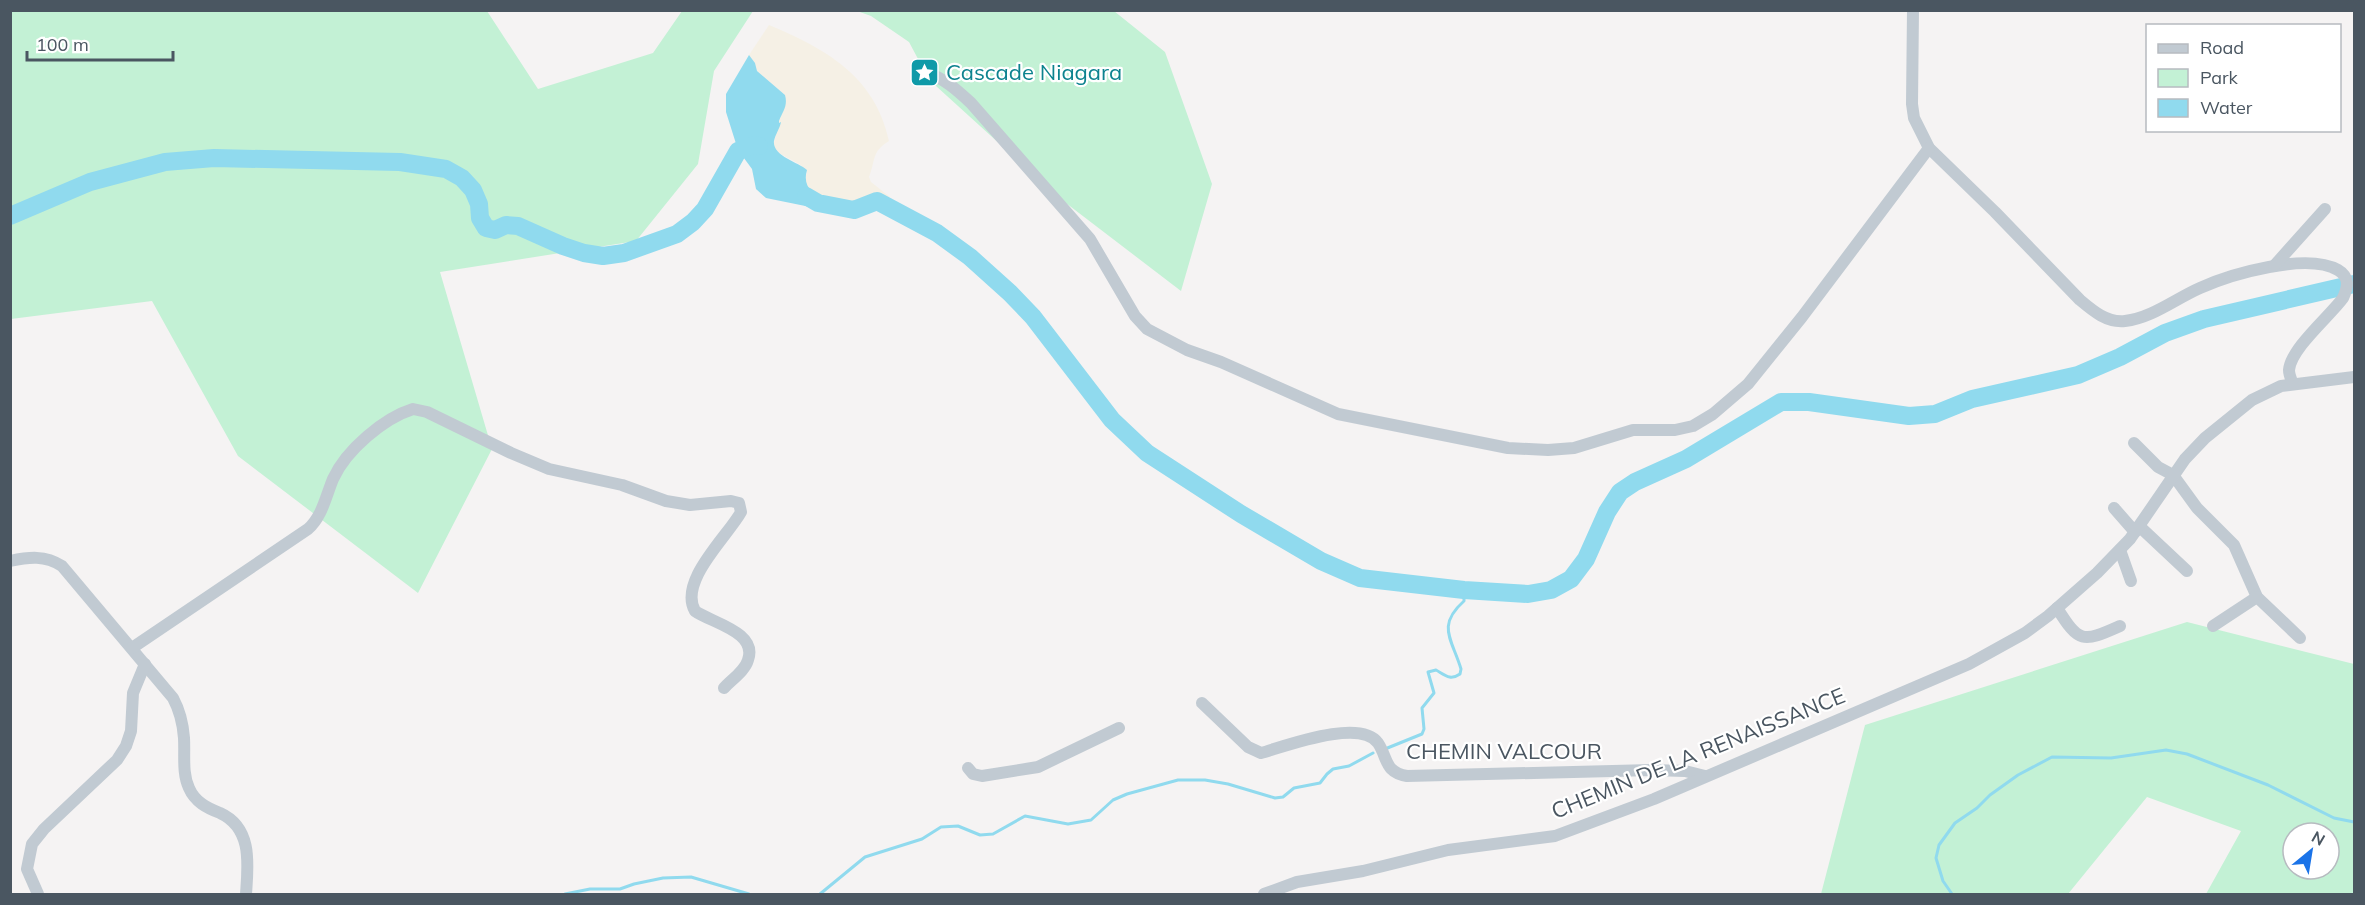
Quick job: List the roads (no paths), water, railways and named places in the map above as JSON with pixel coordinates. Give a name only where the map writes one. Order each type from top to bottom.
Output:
[{"type":"street","points":[[1913,10],[1912,104],[1914,118],[1929,148],[2080,300],[2096,313],[2109,320],[2123,322],[2139,318],[2199,288],[2227,277],[2274,266],[2323,264],[2338,270],[2347,280],[2348,288],[2333,312],[2295,354],[2289,368],[2293,384]]},
{"type":"street","points":[[925,72],[935,75],[955,88],[971,103],[1090,239],[1135,316],[1147,329],[1187,350],[1221,362],[1338,414],[1508,448],[1548,450],[1574,448],[1633,430],[1675,430],[1692,426],[1713,414],[1748,384],[1802,317],[1929,148]]},
{"type":"street","points":[[2274,266],[2325,209]]},
{"type":"street","name":"CHEMIN DE LA RENAISSANCE","points":[[1264,894],[1296,882],[1363,871],[1448,850],[1555,836],[1620,813],[1970,664],[2019,637],[2057,608],[2120,550],[2173,475],[2205,438],[2252,400],[2271,390],[2293,384],[2355,377]]},
{"type":"street","points":[[132,648],[308,529],[318,517],[335,476],[349,452],[370,435],[413,409],[427,412],[510,453],[549,469],[622,485],[666,501],[690,505],[730,501],[739,504],[741,512],[737,520],[703,562],[692,601],[695,611],[739,633],[747,643],[748,661],[724,688]]},
{"type":"street","points":[[2134,443],[2165,472],[2173,475],[2197,508],[2238,551],[2257,597],[2300,638]]},
{"type":"street","points":[[2114,508],[2187,571]]},
{"type":"street","points":[[2120,550],[2131,581]]},
{"type":"street","points":[[10,561],[38,557],[57,563],[70,575],[174,698],[184,738],[185,777],[189,789],[200,803],[230,819],[244,840],[248,853],[246,894]]},
{"type":"street","points":[[2213,626],[2257,597]]},
{"type":"street","points":[[2057,608],[2072,632],[2085,638],[2099,636],[2120,626]]},
{"type":"street","points":[[38,894],[27,869],[32,844],[44,829],[117,760],[126,746],[130,731],[133,693],[145,664]]},
{"type":"street","name":"CHEMIN VALCOUR","points":[[1202,703],[1248,747],[1261,753],[1327,735],[1362,733],[1377,742],[1386,762],[1398,774],[1652,770],[1685,771],[1705,776]]},
{"type":"street","points":[[968,768],[976,776],[982,776],[1038,767],[1119,728]]},
{"type":"water","points":[[749,55],[757,71],[785,95],[785,105],[774,146],[781,155],[807,170],[807,185],[817,197],[827,203],[825,210],[766,198],[756,189],[752,169],[738,150],[726,112],[726,94]]},
{"type":"waterway","points":[[10,216],[90,182],[165,162],[214,158],[400,162],[446,169],[462,178],[473,190],[479,204],[480,218],[486,228],[495,230],[506,225],[518,226],[563,246],[603,256],[624,253],[677,234],[705,209],[738,151],[754,145],[759,146]]},
{"type":"waterway","points":[[806,196],[818,203],[854,210],[877,201],[937,233],[970,257],[1033,317],[1112,420],[1147,453],[1241,514],[1321,561],[1360,578],[1464,590],[1528,594],[1551,590],[1571,579],[1586,559],[1607,512],[1620,492],[1635,482],[1686,459],[1781,402],[1809,402],[1909,416],[1935,414],[1972,399],[2078,375],[2120,357],[2165,333],[2204,319],[2354,284]]},
{"type":"waterway","points":[[1385,749],[1422,734],[1424,729],[1422,708],[1434,693],[1428,672],[1436,670],[1450,677],[1460,674],[1461,669],[1448,626],[1455,610],[1464,601],[1464,590]]},
{"type":"waterway","points":[[1952,894],[1943,881],[1936,858],[1939,845],[1955,823],[2018,775],[2052,757],[2111,758],[2166,750],[2187,754],[2268,785],[2334,818],[2354,822]]},
{"type":"waterway","points":[[820,894],[865,857],[922,839],[941,827],[958,826],[980,835],[993,834],[1025,816],[1068,824],[1091,820],[1113,800],[1178,780],[1205,780],[1228,784],[1275,798],[1283,797],[1294,788],[1320,783],[1333,769],[1349,766],[1373,753]]},
{"type":"waterway","points":[[565,894],[590,889],[620,889],[663,878],[691,877],[749,894]]},
{"type":"place","name":"Cascade Niagara","points":[[925,72]]}]
